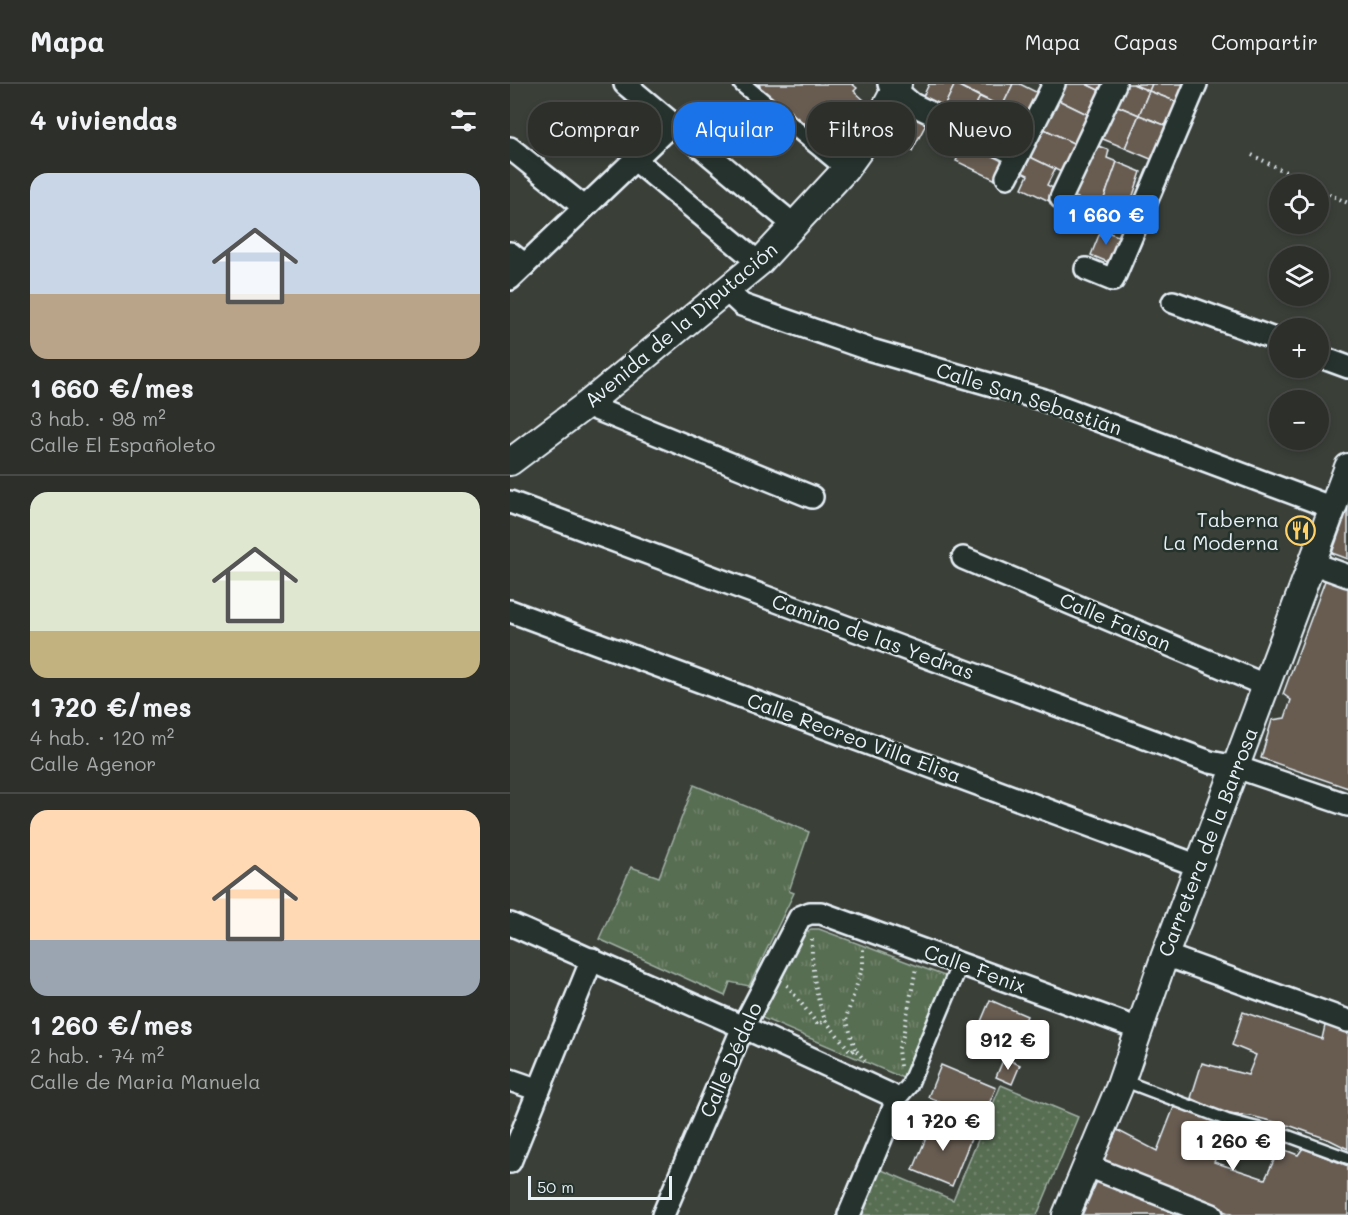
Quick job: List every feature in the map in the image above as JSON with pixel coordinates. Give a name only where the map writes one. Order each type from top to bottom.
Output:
[{"type":"street","points":[[625,84],[795,226]]},
{"type":"street","points":[[742,84],[845,170]]},
{"type":"street","points":[[1061,198],[1115,84]]},
{"type":"street","points":[[1086,269],[1113,280],[1196,84]]},
{"type":"street","points":[[894,86],[912,104],[927,111]]},
{"type":"street","name":"Avenida de la Diputación","points":[[510,462],[586,405],[759,263],[845,170],[873,131],[894,86]]},
{"type":"street","points":[[1033,120],[1047,86]]},
{"type":"street","points":[[515,266],[584,207],[672,123]]},
{"type":"street","points":[[510,147],[584,207]]},
{"type":"street","points":[[1007,177],[1018,156]]},
{"type":"street","points":[[634,159],[759,263]]},
{"type":"street","name":"Calle San Sebastián","points":[[726,290],[742,305],[871,350],[1041,399],[1333,508]]},
{"type":"street","points":[[1173,302],[1269,337]]},
{"type":"street","points":[[1329,360],[1348,367]]},
{"type":"street","points":[[586,405],[812,496]]},
{"type":"street","name":"Carretera de la Barrosa","points":[[1066,1215],[1122,1080],[1165,955],[1348,467]]},
{"type":"street","name":"Camino de las Yedras","points":[[510,502],[1210,762],[1236,767],[1348,805]]},
{"type":"street","name":"Calle Faisan","points":[[963,558],[1267,686]]},
{"type":"street","points":[[1312,563],[1348,576]]},
{"type":"street","name":"Calle Recreo Villa Elisa","points":[[510,611],[1199,866]]},
{"type":"street","name":"Calle Fenix","points":[[810,913],[821,913],[1139,1029]]},
{"type":"street","name":"Calle Dédalo","points":[[663,1215],[743,1027],[800,917],[810,913]]},
{"type":"street","points":[[510,924],[873,1086],[891,1095],[895,1102]]},
{"type":"street","points":[[1165,955],[1348,1021]]},
{"type":"street","points":[[510,1162],[592,959]]},
{"type":"street","points":[[849,1215],[895,1102],[909,1086],[960,964]]},
{"type":"street","points":[[510,1080],[539,1090]]},
{"type":"street","points":[[1088,1166],[1212,1215]]},
{"type":"lane","points":[[1122,1080],[1227,1120],[1288,1136],[1348,1158]]},
{"type":"path","points":[[1252,155],[1290,174]]},
{"type":"path","points":[[1329,194],[1348,203]]},
{"type":"path","points":[[810,913],[811,958],[825,1020],[851,1052],[855,1049]]},
{"type":"path","points":[[862,928],[863,966],[846,1018],[855,1049],[876,1076],[873,1086]]},
{"type":"path","points":[[909,1086],[902,1071],[898,1050],[922,950]]},
{"type":"path","points":[[774,968],[818,1025],[825,1020]]},
{"type":"green space","points":[[694,785],[809,832],[789,891],[794,893],[749,986],[730,982],[725,996],[599,939],[631,867],[659,877]]},
{"type":"green space","points":[[811,929],[819,929],[958,981],[917,1084],[760,1017],[805,934]]},
{"type":"green space","points":[[1001,1085],[1078,1117],[1037,1215],[858,1215],[877,1168],[953,1200]]},
{"type":"building","points":[[758,84],[852,84],[857,88],[854,91],[864,100],[862,102],[807,102],[807,126],[795,116],[795,102],[775,102],[758,88],[760,86]]},
{"type":"building","points":[[929,84],[955,84],[946,102],[927,102],[927,104],[921,101]]},
{"type":"building","points":[[955,84],[980,97],[977,102],[946,102]]},
{"type":"building","points":[[955,84],[1013,84],[1004,102],[992,102]]},
{"type":"building","points":[[1013,84],[1020,84],[1038,93],[1033,103],[1004,102]]},
{"type":"building","points":[[1059,84],[1086,84],[1103,92],[1091,116],[1052,97]]},
{"type":"building","points":[[1086,84],[1107,84],[1103,92]]},
{"type":"building","points":[[1122,84],[1133,84],[1149,91],[1139,115],[1113,104]]},
{"type":"building","points":[[1133,84],[1152,84],[1149,91]]},
{"type":"building","points":[[1152,84],[1184,84],[1177,102],[1149,91]]},
{"type":"building","points":[[1149,91],[1177,102],[1167,126],[1139,115]]},
{"type":"building","points":[[980,97],[991,102],[977,102]]},
{"type":"building","points":[[1052,97],[1091,116],[1077,145],[1038,126]]},
{"type":"building","points":[[1113,104],[1139,115],[1125,148],[1098,137]]},
{"type":"building","points":[[1139,115],[1167,126],[1153,160],[1125,148]]},
{"type":"building","points":[[915,116],[927,122],[915,145]]},
{"type":"building","points":[[1038,126],[1077,145],[1063,173],[1028,156],[1033,156],[1033,136]]},
{"type":"building","points":[[1093,144],[1109,150],[1107,158],[1117,162],[1100,210],[1088,206],[1086,213],[1073,209],[1078,198],[1067,194]]},
{"type":"building","points":[[958,156],[1000,156],[1006,159],[996,180],[956,161]]},
{"type":"building","points":[[1023,156],[1028,156],[1055,169],[1047,185],[1055,189],[1049,201],[1022,188],[1028,175],[1016,169]]},
{"type":"building","points":[[1117,162],[1141,172],[1127,213],[1112,209],[1111,214],[1100,210]]},
{"type":"building","points":[[1101,230],[1121,237],[1110,263],[1091,255]]},
{"type":"building","points":[[1348,508],[1348,559],[1332,553]]},
{"type":"building","points":[[1326,578],[1348,586],[1348,788],[1261,758],[1272,720],[1285,718],[1291,700],[1283,694]]},
{"type":"building","points":[[990,1000],[1027,1016],[1011,1053],[974,1038]]},
{"type":"building","points":[[1243,1012],[1322,1039],[1326,1021],[1348,1029],[1348,1149],[1291,1126],[1251,1116],[1226,1114],[1191,1098],[1202,1063],[1248,1075],[1256,1055],[1232,1045]]},
{"type":"building","points":[[1004,1058],[1020,1065],[1012,1084],[996,1077]]},
{"type":"building","points":[[941,1065],[996,1088],[982,1120],[928,1097]]},
{"type":"building","points":[[1174,1107],[1230,1125],[1214,1162],[1265,1179],[1280,1148],[1298,1155],[1303,1148],[1348,1166],[1348,1215],[1233,1215],[1103,1161],[1117,1130],[1157,1151]]},
{"type":"building","points":[[934,1118],[973,1134],[952,1186],[913,1170]]},
{"type":"building","points":[[1098,1179],[1189,1215],[1082,1215]]},
{"type":"place","name":"Taberna La Moderna","points":[[1300,531]]}]
